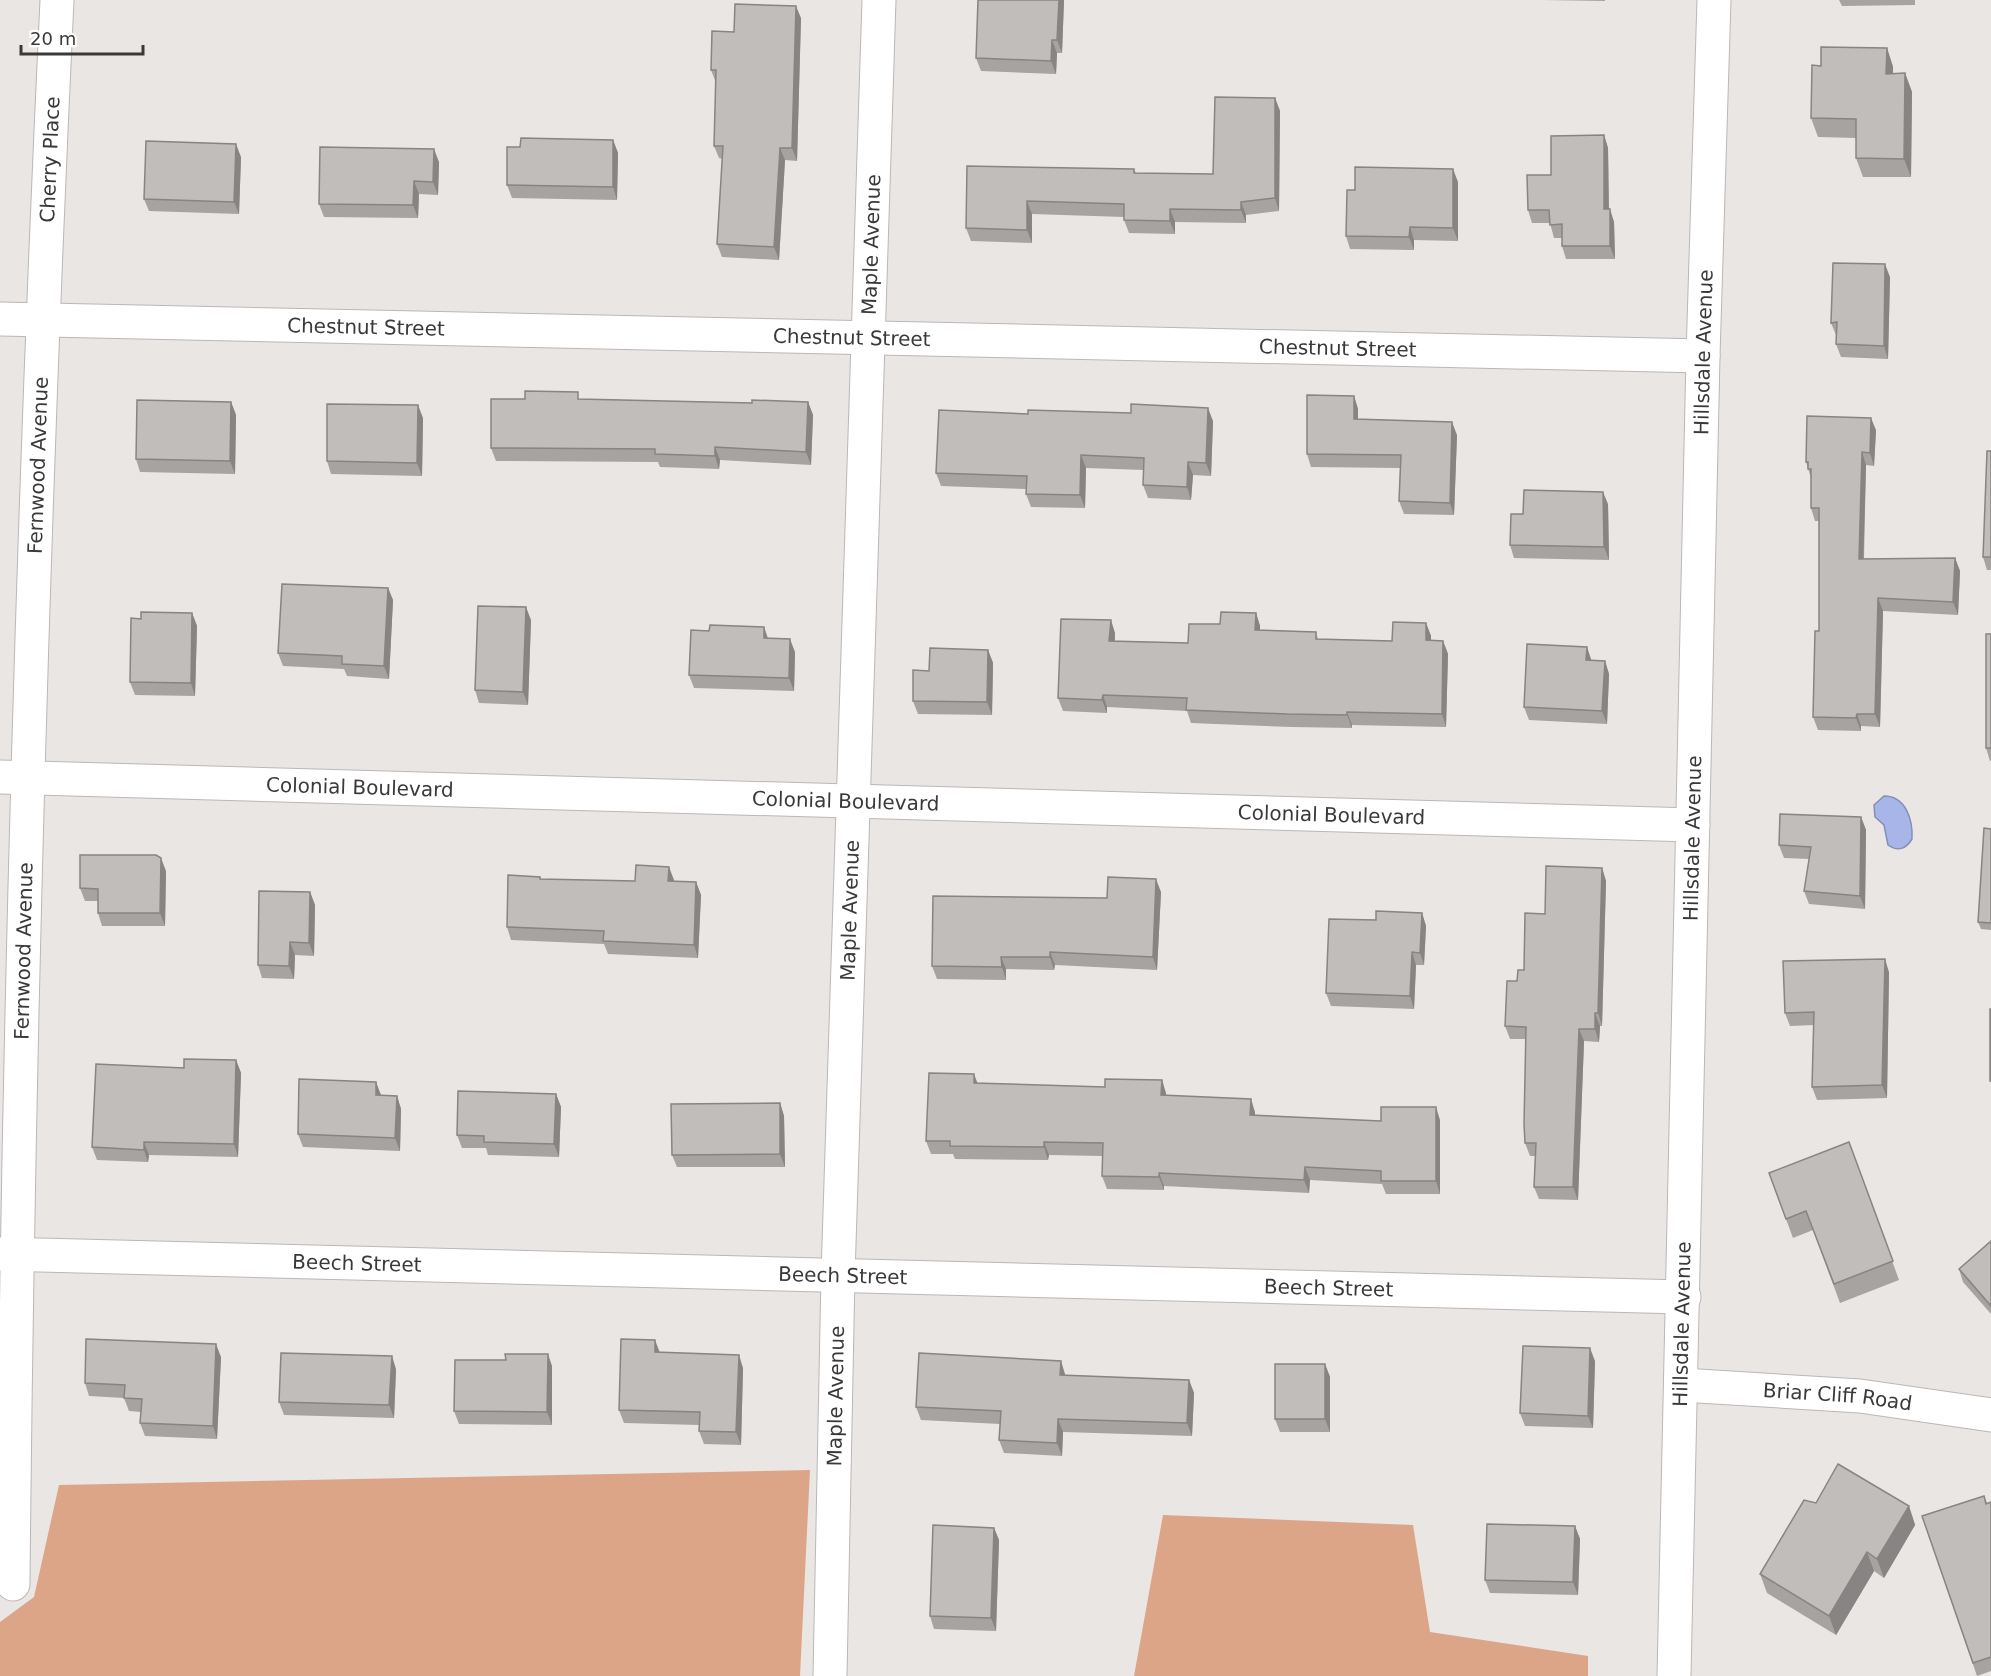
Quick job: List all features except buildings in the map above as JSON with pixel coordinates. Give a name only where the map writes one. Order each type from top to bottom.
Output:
[{"type":"street","name":"Cherry Place","points":[[42,320],[57,0]]},
{"type":"street","name":"Maple Avenue","points":[[830,1676],[838,1275],[879,0]]},
{"type":"street","name":"Hillsdale Avenue","points":[[1674,1676],[1683,1385],[1703,356],[1714,0]]},
{"type":"street","name":"Chestnut Street","points":[[0,319],[868,340],[1703,356]]},
{"type":"street","name":"Fernwood Avenue","points":[[13,1584],[8,1254],[14,778],[42,320]]},
{"type":"street","name":"Colonial Boulevard","points":[[14,778],[1693,825]]},
{"type":"street","name":"Beech Street","points":[[8,1254],[1684,1297]]},
{"type":"street","name":"Briar Cliff Road","points":[[1683,1385],[1860,1396],[1991,1415]]},
{"type":"shaded area","points":[[810,1470],[800,1676],[0,1676],[0,1622],[34,1597],[59,1485]]},
{"type":"shaded area","points":[[1163,1515],[1413,1525],[1430,1632],[1588,1656],[1588,1676],[1134,1676]]},
{"type":"water","points":[[1884,796],[1898,800],[1907,810],[1912,839],[1902,848],[1888,845],[1884,825],[1875,817],[1874,805]]}]
